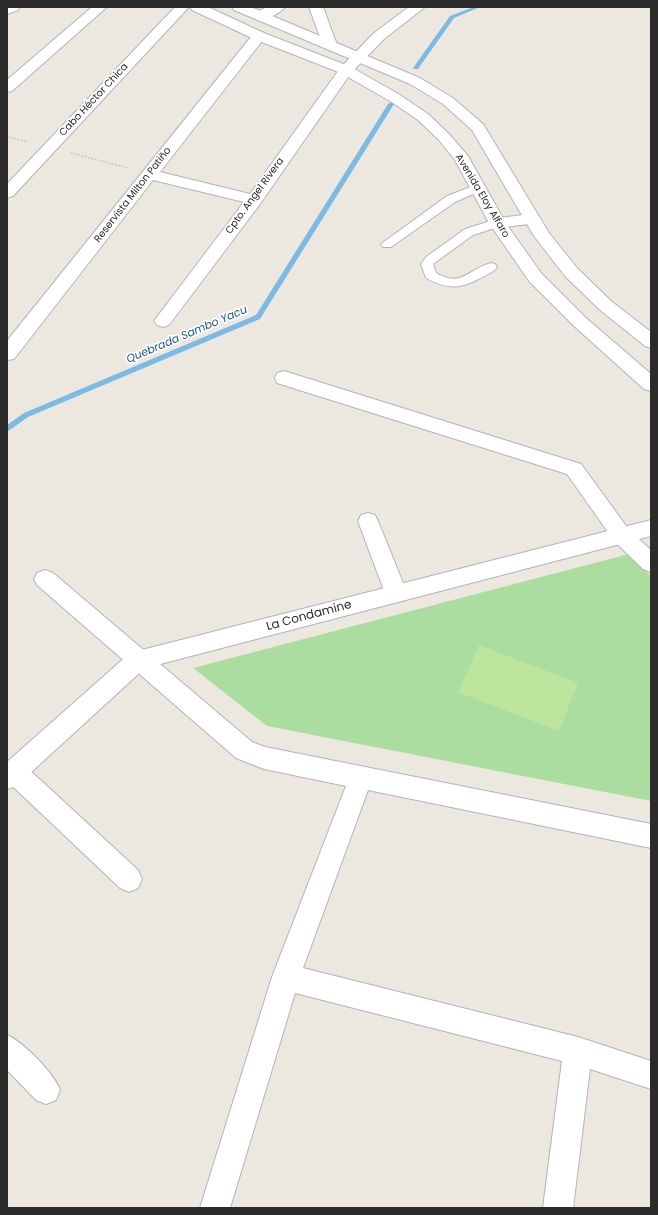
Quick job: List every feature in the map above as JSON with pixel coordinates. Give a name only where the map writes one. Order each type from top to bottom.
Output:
[{"type":"street","points":[[7,10],[13,7]]},
{"type":"street","points":[[7,88],[100,7]]},
{"type":"street","name":"Cabo Héctor Chica","points":[[7,193],[182,7]]},
{"type":"street","name":"Avenida Eloy Alfaro","points":[[196,7],[258,36],[346,70],[395,98],[423,117],[462,159],[497,223],[535,277],[580,322],[651,384]]},
{"type":"street","points":[[238,7],[415,81],[448,101],[478,127],[542,236],[571,272],[605,305],[651,342]]},
{"type":"street","points":[[260,16],[278,7]]},
{"type":"street","points":[[316,7],[330,45]]},
{"type":"street","name":"Cpto. Angel Rivera","points":[[163,321],[254,200],[357,56],[393,23],[418,7]]},
{"type":"street","name":"Reservista Milton Patiño","points":[[7,354],[258,36]]},
{"type":"street","points":[[149,174],[254,200]]},
{"type":"street","points":[[497,223],[531,218]]},
{"type":"street","points":[[284,378],[574,469],[622,536],[651,563]]},
{"type":"street","points":[[368,521],[396,593]]},
{"type":"street","name":"La Condamine","points":[[11,775],[138,660],[651,528]]},
{"type":"street","points":[[45,578],[138,660],[244,750],[252,754],[264,758],[651,836]]},
{"type":"street","points":[[11,775],[129,879]]},
{"type":"street","points":[[215,1208],[286,977],[361,777]]},
{"type":"street","points":[[286,977],[578,1052],[651,1075]]},
{"type":"street","points":[[7,1049],[46,1090]]},
{"type":"street","points":[[558,1208],[578,1052]]},
{"type":"lane","points":[[386,244],[451,199],[478,188]]},
{"type":"lane","points":[[491,267],[470,280],[455,284],[446,283],[430,275],[427,264],[430,260],[469,232],[497,223]]},
{"type":"path","points":[[7,137],[149,174]]},
{"type":"green space","points":[[629,554],[651,576],[651,801],[267,726],[193,668]]},
{"type":"green space","points":[[479,645],[578,683],[559,731],[458,692]]},
{"type":"waterway","name":"Quebrada Sambo Yacu","points":[[416,68],[452,17],[478,7]]},
{"type":"waterway","name":"Quebrada Sambo Yacu","points":[[7,429],[26,415],[258,317],[391,104]]}]
